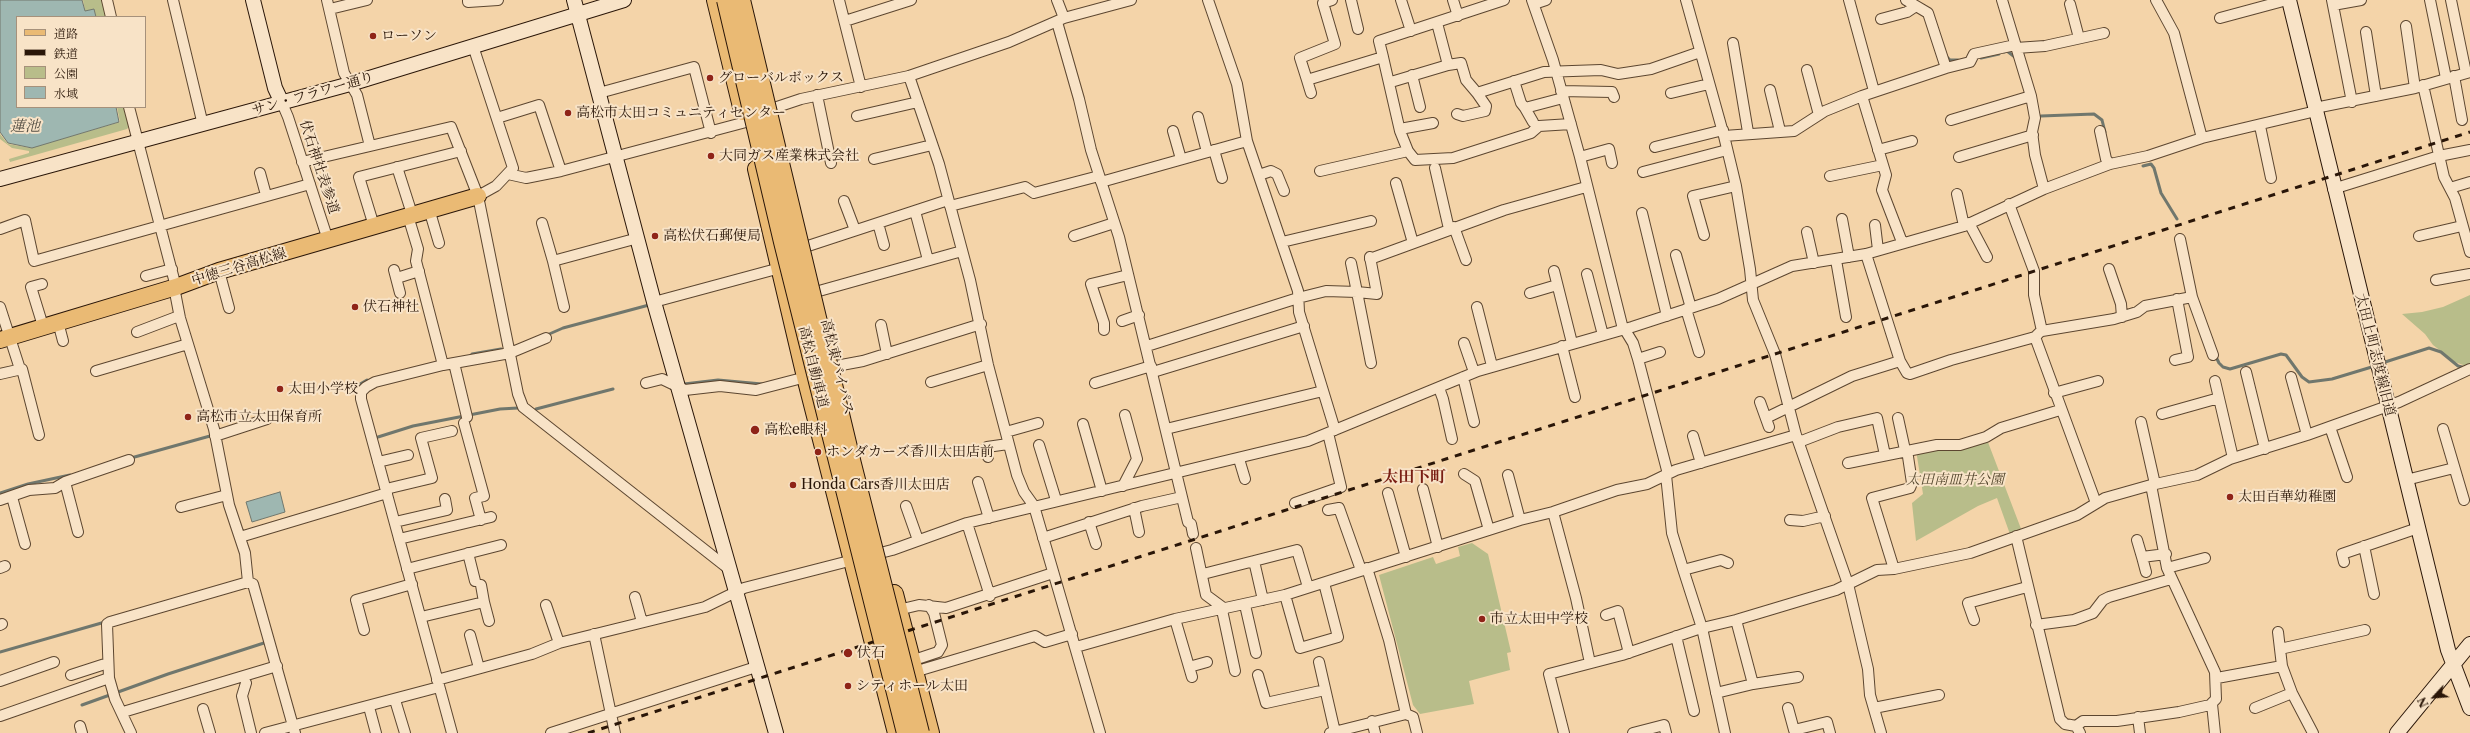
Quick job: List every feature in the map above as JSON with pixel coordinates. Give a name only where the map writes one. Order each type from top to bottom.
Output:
[{"type":"highway","points":[[716,0],[851,560],[897,733]]},
{"type":"highway","name":"高松自動車道","points":[[726,0],[783,242],[906,733]]},
{"type":"highway","name":"高松自動車道","points":[[741,0],[842,426],[920,733]]},
{"type":"highway","name":"高松東バイパス","points":[[749,0],[836,366],[930,733]]},
{"type":"main road","name":"中徳三谷高松線","points":[[5,338],[175,287],[219,271],[478,196]]},
{"type":"street","points":[[107,0],[111,16]]},
{"type":"street","points":[[173,0],[203,125]]},
{"type":"street","points":[[253,0],[275,88],[282,103]]},
{"type":"street","points":[[366,0],[329,5],[344,73],[357,95],[370,146]]},
{"type":"street","points":[[468,0],[468,2],[498,0]]},
{"type":"street","points":[[574,0],[654,302],[756,667],[776,733]]},
{"type":"street","name":"サン・フラワー通り","points":[[0,179],[138,140],[203,125],[350,84],[624,0]]},
{"type":"street","points":[[840,0],[861,87]]},
{"type":"street","points":[[845,21],[911,0]]},
{"type":"street","points":[[1057,0],[1060,20],[1100,179],[1114,223],[1139,315],[1182,497],[1193,534]]},
{"type":"street","points":[[774,108],[817,95],[909,76],[1010,42],[1060,20],[1131,0]]},
{"type":"street","points":[[1208,0],[1237,84],[1247,141],[1282,242],[1298,298],[1299,312],[1323,391],[1341,487],[1295,503]]},
{"type":"street","points":[[1311,93],[1300,58],[1335,44],[1323,3],[1332,0]]},
{"type":"street","points":[[1351,0],[1358,29]]},
{"type":"street","points":[[1401,0],[1411,31]]},
{"type":"street","points":[[1452,0],[1458,16]]},
{"type":"street","points":[[1504,0],[1437,24],[1379,42],[1390,82],[1400,129],[1408,151],[1415,160],[1453,158],[1531,133],[1539,126],[1570,124]]},
{"type":"street","points":[[1546,0],[1533,2],[1556,72],[1580,157],[1586,187],[1622,325],[1638,359],[1667,474],[1672,533],[1702,628],[1725,733]]},
{"type":"street","points":[[1686,0],[1724,133],[1736,186],[1750,269],[1750,284],[1753,300],[1775,354],[1798,439],[1848,584],[1862,635],[1868,669],[1870,695],[1881,733]]},
{"type":"street","points":[[1849,0],[1874,91]]},
{"type":"street","points":[[1906,0],[1928,13],[1946,68]]},
{"type":"street","points":[[2002,0],[2031,96],[2035,118],[2033,135],[2035,155],[2044,189]]},
{"type":"street","points":[[2156,0],[2174,33],[2202,138]]},
{"type":"street","points":[[2220,18],[2256,4],[2288,0]]},
{"type":"street","name":"太田上町志度線旧道","points":[[2288,0],[2452,664],[2470,708]]},
{"type":"street","points":[[2352,102],[2332,3],[2361,0]]},
{"type":"street","points":[[2430,0],[2462,120]]},
{"type":"street","points":[[265,733],[294,729],[395,700],[479,668],[532,654],[560,643],[705,607],[744,588],[883,552],[966,524],[1056,500],[1177,474],[1308,441],[1439,388],[1474,372],[1689,309],[1718,299],[1792,266],[1866,254],[1966,224],[2044,189],[2110,164],[2148,156],[2202,138],[2260,126],[2315,110],[2419,87],[2468,73],[2451,0]]},
{"type":"street","points":[[2070,4],[2079,38]]},
{"type":"street","points":[[1881,19],[1907,12],[1916,6]]},
{"type":"street","points":[[1437,24],[1448,65]]},
{"type":"street","points":[[2406,26],[2419,87],[2444,177],[2455,198],[2470,252]]},
{"type":"street","points":[[1655,147],[1724,133],[1794,131],[1819,115],[1842,103],[1874,91],[1970,62],[1974,54],[2015,47],[2045,46],[2104,32]]},
{"type":"street","points":[[2366,32],[2376,96]]},
{"type":"street","points":[[1733,43],[1748,132]]},
{"type":"street","points":[[473,46],[512,164],[512,170],[496,186],[478,196]]},
{"type":"street","points":[[1477,93],[1544,72],[1601,70],[1618,74],[1651,69],[1700,52]]},
{"type":"street","points":[[1307,80],[1383,57]]},
{"type":"street","points":[[1390,82],[1448,65],[1461,63],[1466,80],[1486,106],[1485,111],[1463,116],[1457,114]]},
{"type":"street","points":[[599,93],[694,67],[711,133]]},
{"type":"street","points":[[1808,70],[1819,115]]},
{"type":"street","points":[[1412,75],[1420,107]]},
{"type":"street","points":[[909,76],[932,145],[962,251],[981,324],[988,366],[1008,444],[1024,492],[1034,506],[1100,733]]},
{"type":"street","points":[[1514,81],[1521,102],[1533,122]]},
{"type":"street","points":[[1671,93],[1709,84]]},
{"type":"street","points":[[1770,90],[1780,132]]},
{"type":"street","points":[[1525,108],[1562,95],[1612,92],[1614,97]]},
{"type":"street","points":[[817,95],[831,163]]},
{"type":"street","points":[[1862,96],[1886,175],[1882,190],[1902,242]]},
{"type":"street","points":[[1952,120],[2031,96]]},
{"type":"street","points":[[856,116],[918,102]]},
{"type":"street","name":"伏石神社表参道","points":[[282,103],[288,117],[328,240]]},
{"type":"street","points":[[497,118],[539,105],[561,171]]},
{"type":"street","points":[[130,108],[162,224],[172,269],[179,316],[215,436],[227,495],[245,554],[248,582]]},
{"type":"street","points":[[1198,117],[1210,151],[1222,178]]},
{"type":"street","points":[[508,174],[526,178],[561,171],[711,133],[746,122]]},
{"type":"street","points":[[1400,129],[1433,123]]},
{"type":"street","points":[[2260,126],[2271,178]]},
{"type":"street","points":[[302,162],[451,127],[478,196],[510,353],[523,407],[729,569]]},
{"type":"street","points":[[1173,131],[1181,159]]},
{"type":"street","points":[[2100,131],[2106,159],[2110,164]]},
{"type":"street","points":[[1959,157],[2033,135]]},
{"type":"street","points":[[808,246],[914,211],[1025,187],[1034,193],[1100,179],[1247,141]]},
{"type":"street","points":[[1878,150],[1912,141]]},
{"type":"street","points":[[874,159],[932,145]]},
{"type":"street","points":[[1580,157],[1609,149],[1612,163]]},
{"type":"street","points":[[1643,172],[1727,150]]},
{"type":"street","points":[[2334,189],[2439,156],[2470,150]]},
{"type":"street","points":[[374,226],[359,177],[461,151]]},
{"type":"street","points":[[1320,171],[1408,151]]},
{"type":"street","points":[[1830,176],[1883,165]]},
{"type":"street","points":[[397,168],[418,249],[416,262],[443,365]]},
{"type":"street","points":[[1435,168],[1452,228],[1466,260]]},
{"type":"street","points":[[1259,175],[1272,171],[1277,174],[1284,191]]},
{"type":"street","points":[[260,173],[266,195]]},
{"type":"street","points":[[2450,188],[2470,182]]},
{"type":"street","points":[[1396,183],[1413,243]]},
{"type":"street","points":[[0,229],[25,220],[34,261],[162,224],[310,184]]},
{"type":"street","points":[[1704,235],[1694,196],[1736,186]]},
{"type":"street","points":[[1147,346],[1298,298],[1326,291],[1377,294],[1370,258],[1452,228],[1586,187]]},
{"type":"street","points":[[1957,194],[1966,224],[1987,257]]},
{"type":"street","points":[[844,201],[855,230]]},
{"type":"street","points":[[2009,204],[2034,271],[2034,295],[2038,334],[2054,393],[2096,503]]},
{"type":"street","points":[[429,209],[439,243]]},
{"type":"street","points":[[914,211],[928,260]]},
{"type":"street","points":[[1642,213],[1667,316]]},
{"type":"street","points":[[1842,219],[1849,257]]},
{"type":"street","points":[[1282,242],[1371,221]]},
{"type":"street","points":[[542,223],[564,307]]},
{"type":"street","points":[[878,223],[884,245]]},
{"type":"street","points":[[1074,236],[1114,223]]},
{"type":"street","points":[[1875,225],[1878,250]]},
{"type":"street","points":[[2419,236],[2465,231]]},
{"type":"street","points":[[1807,232],[1814,263]]},
{"type":"street","points":[[553,261],[638,238]]},
{"type":"street","points":[[2180,239],[2192,297],[2213,355]]},
{"type":"street","points":[[819,291],[962,251]]},
{"type":"street","points":[[1866,254],[1900,361],[1907,373],[1910,374],[2038,334],[2122,317],[2137,312],[2145,306],[2192,297]]},
{"type":"street","points":[[1676,255],[1699,352]]},
{"type":"street","points":[[1836,260],[1846,317]]},
{"type":"street","points":[[1351,262],[1371,363]]},
{"type":"street","points":[[654,302],[780,268]]},
{"type":"street","points":[[146,276],[172,269]]},
{"type":"street","points":[[2109,269],[2121,304],[2122,317]]},
{"type":"street","points":[[219,271],[229,308]]},
{"type":"street","points":[[400,293],[396,274],[419,271]]},
{"type":"street","points":[[1554,271],[1572,343]]},
{"type":"street","points":[[1587,274],[1603,334]]},
{"type":"street","points":[[2436,280],[2470,274]]},
{"type":"street","points":[[1104,330],[1104,323],[1091,284],[1128,275]]},
{"type":"street","points":[[42,284],[31,287],[42,326]]},
{"type":"street","points":[[1530,292],[1557,285]]},
{"type":"street","points":[[2175,360],[2188,357],[2177,299]]},
{"type":"street","points":[[0,307],[5,338],[20,369],[22,369],[39,435]]},
{"type":"street","points":[[1477,307],[1492,366]]},
{"type":"street","points":[[1122,321],[1139,315]]},
{"type":"street","points":[[137,332],[179,316]]},
{"type":"street","points":[[58,322],[63,341]]},
{"type":"street","points":[[836,366],[863,361],[981,324]]},
{"type":"street","points":[[881,325],[887,354]]},
{"type":"street","points":[[1095,383],[1152,369],[1304,326]]},
{"type":"street","points":[[452,733],[361,399],[361,392],[366,386],[375,382],[443,365],[510,353],[546,338]]},
{"type":"street","points":[[1464,343],[1474,372]]},
{"type":"street","points":[[96,371],[188,344]]},
{"type":"street","points":[[1562,346],[1575,397]]},
{"type":"street","points":[[1638,359],[1660,352]]},
{"type":"street","points":[[1760,402],[1768,422],[1789,407],[1852,376],[1900,361]]},
{"type":"street","points":[[454,363],[465,420],[484,496],[475,498],[481,520]]},
{"type":"street","points":[[931,382],[988,366]]},
{"type":"street","points":[[0,374],[20,369]]},
{"type":"street","points":[[1564,733],[1549,674],[1629,653],[1676,636],[1736,620],[1848,584],[1877,570],[1894,569],[1964,554],[2077,515],[2105,498],[2153,484],[2198,475],[2233,458],[2330,427],[2388,405],[2470,369]]},
{"type":"street","points":[[2246,372],[2265,449]]},
{"type":"street","points":[[646,383],[662,378],[685,390],[720,386],[756,390],[806,377]]},
{"type":"street","points":[[1463,377],[1474,422]]},
{"type":"street","points":[[2292,377],[2307,435]]},
{"type":"street","points":[[2054,393],[2098,381]]},
{"type":"street","points":[[2215,381],[2233,458]]},
{"type":"street","points":[[1439,388],[1452,439]]},
{"type":"street","points":[[1166,429],[1323,391]]},
{"type":"street","points":[[2162,414],[2219,398]]},
{"type":"street","points":[[1848,463],[1936,445],[1960,445],[1986,437],[2001,428],[2060,410]]},
{"type":"street","points":[[1123,486],[1137,459],[1125,415]]},
{"type":"street","points":[[1076,647],[1175,619],[1285,595],[1520,520],[1553,512],[1617,490],[1647,484],[1667,474],[1838,427],[1877,418],[1885,455]]},
{"type":"street","points":[[1894,569],[1872,498],[1910,488],[1912,483],[1898,418]]},
{"type":"street","points":[[215,436],[267,419]]},
{"type":"street","points":[[2142,422],[2166,554],[2167,568],[2217,678],[2216,698],[2212,704],[2215,733]]},
{"type":"street","points":[[1006,432],[1038,423]]},
{"type":"street","points":[[1083,424],[1102,491]]},
{"type":"street","points":[[2330,427],[2347,477]]},
{"type":"street","points":[[2443,429],[2464,500]]},
{"type":"street","points":[[240,537],[432,478],[421,438],[452,431]]},
{"type":"street","points":[[1693,436],[1701,464]]},
{"type":"street","points":[[988,457],[987,447],[1008,444]]},
{"type":"street","points":[[1043,448],[1056,500]]},
{"type":"street","points":[[378,462],[408,455]]},
{"type":"street","points":[[1239,459],[1245,479]]},
{"type":"street","points":[[0,500],[29,490],[54,488],[65,482],[129,460]]},
{"type":"street","points":[[2406,480],[2454,468]]},
{"type":"street","points":[[1464,474],[1475,481],[1489,530]]},
{"type":"street","points":[[1508,475],[1520,520]]},
{"type":"street","points":[[65,482],[78,532]]},
{"type":"street","points":[[978,482],[989,518]]},
{"type":"street","points":[[1423,489],[1438,547]]},
{"type":"street","points":[[1388,493],[1406,557]]},
{"type":"street","points":[[181,507],[227,495]]},
{"type":"street","points":[[12,497],[25,544]]},
{"type":"street","points":[[1043,538],[1134,508],[1182,497]]},
{"type":"street","points":[[395,522],[447,510],[445,498]]},
{"type":"street","points":[[906,506],[918,540]]},
{"type":"street","points":[[1134,508],[1139,532]]},
{"type":"street","points":[[1328,510],[1339,508],[1364,569],[1389,640],[1406,714]]},
{"type":"street","points":[[1553,512],[1576,598],[1590,663]]},
{"type":"street","points":[[1790,520],[1803,521],[1825,516]]},
{"type":"street","points":[[400,539],[491,517]]},
{"type":"street","points":[[1089,522],[1096,544]]},
{"type":"street","points":[[966,524],[990,596]]},
{"type":"street","points":[[2344,562],[2342,554],[2418,528]]},
{"type":"street","points":[[2016,536],[2036,625],[2060,720],[2065,724],[2078,729],[2083,721],[2092,723],[2138,717],[2212,704]]},
{"type":"street","points":[[2137,540],[2146,572]]},
{"type":"street","points":[[408,568],[501,545]]},
{"type":"street","points":[[2364,546],[2374,594]]},
{"type":"street","points":[[1196,548],[1203,574],[1206,596],[1224,609],[1235,671]]},
{"type":"street","points":[[1203,574],[1297,550],[1308,587]]},
{"type":"street","points":[[468,553],[484,602],[488,620]]},
{"type":"street","points":[[2142,557],[2166,554]]},
{"type":"street","points":[[2167,568],[2205,558]]},
{"type":"street","points":[[1684,572],[1687,569],[1721,560],[1728,563]]},
{"type":"street","points":[[1254,561],[1263,600]]},
{"type":"street","points":[[898,610],[919,604],[946,608],[990,596],[1053,573]]},
{"type":"street","points":[[2036,625],[2074,620],[2093,613],[2103,600],[2109,597],[2171,579]]},
{"type":"street","points":[[131,733],[123,712],[115,699],[109,678],[107,624],[248,582],[253,584],[294,729]]},
{"type":"street","points":[[1285,595],[1300,648],[1338,637],[1324,583]]},
{"type":"street","points":[[364,630],[356,600],[412,584]]},
{"type":"street","points":[[1974,620],[1968,603],[2027,587]]},
{"type":"street","points":[[635,597],[642,622]]},
{"type":"street","points":[[421,617],[484,602]]},
{"type":"street","points":[[546,604],[560,643]]},
{"type":"street","points":[[1245,604],[1256,653]]},
{"type":"street","points":[[913,667],[938,652],[942,644],[934,613],[929,605]]},
{"type":"street","points":[[1606,615],[1618,611],[1629,653]]},
{"type":"street","points":[[1175,619],[1192,677]]},
{"type":"street","points":[[1736,620],[1753,684]]},
{"type":"street","points":[[2280,649],[2365,630]]},
{"type":"street","points":[[2278,632],[2282,666],[2292,693],[2313,733]]},
{"type":"street","points":[[594,634],[615,733]]},
{"type":"street","points":[[913,667],[1035,636],[1045,642],[1072,634]]},
{"type":"street","points":[[470,635],[479,668]]},
{"type":"street","points":[[1676,636],[1694,711]]},
{"type":"street","points":[[2397,733],[2452,664],[2470,644]]},
{"type":"street","points":[[0,681],[54,662]]},
{"type":"street","points":[[1189,667],[1207,662]]},
{"type":"street","points":[[1319,662],[1333,732],[1372,721],[1406,714],[1413,717],[1417,733]]},
{"type":"street","points":[[71,675],[108,663]]},
{"type":"street","points":[[123,712],[277,666]]},
{"type":"street","points":[[2217,678],[2282,666]]},
{"type":"street","points":[[551,733],[756,667]]},
{"type":"street","points":[[1258,675],[1266,703],[1325,690]]},
{"type":"street","points":[[1716,693],[1753,684],[1798,677]]},
{"type":"street","points":[[0,716],[109,678]]},
{"type":"street","points":[[246,684],[242,696],[251,733]]},
{"type":"street","points":[[2255,708],[2292,693]]},
{"type":"street","points":[[1874,708],[1939,695]]},
{"type":"street","points":[[395,700],[405,733]]},
{"type":"street","points":[[369,707],[376,733]]},
{"type":"street","points":[[1788,708],[1794,730],[1827,722],[1830,733]]},
{"type":"street","points":[[203,709],[210,733]]},
{"type":"street","points":[[2138,717],[2140,733]]},
{"type":"street","points":[[1372,721],[1375,733]]},
{"type":"street","points":[[1633,733],[1664,725],[1666,733]]},
{"type":"green space","points":[[83,0],[102,0],[106,16],[96,16],[94,9],[85,11]]},
{"type":"green space","points":[[117,108],[126,108],[130,125],[127,129],[10,162],[9,159],[29,153],[29,151],[12,148],[0,139],[0,134],[8,144],[31,148],[120,122]]},
{"type":"green space","points":[[2470,295],[2470,365],[2466,366],[2455,362],[2433,345],[2425,334],[2402,314],[2422,312],[2443,307]]},
{"type":"green space","name":"太田南皿井公園","points":[[1986,437],[2023,534],[2011,537],[1997,498],[1978,506],[1916,541],[1912,503],[1923,494],[1916,450]]},
{"type":"green space","points":[[1472,543],[1488,554],[1511,652],[1507,653],[1510,670],[1469,681],[1474,704],[1420,714],[1413,705],[1379,575],[1433,557],[1436,564],[1460,556],[1458,547]]},
{"type":"water","name":"蓮池","points":[[0,0],[82,0],[85,11],[94,9],[96,16],[16,16],[16,108],[116,108],[119,122],[32,148],[8,143],[0,132]]},
{"type":"water","points":[[280,492],[285,512],[252,522],[246,502]]},
{"type":"waterway","points":[[2004,52],[2007,51],[2016,58]]},
{"type":"waterway","points":[[1981,58],[1999,54]]},
{"type":"waterway","points":[[1946,56],[1950,60],[1958,60]]},
{"type":"waterway","points":[[2041,116],[2094,114],[2102,120],[2105,132]]},
{"type":"waterway","points":[[2143,166],[2151,164],[2154,168],[2161,193],[2177,219]]},
{"type":"waterway","points":[[547,335],[563,328],[649,305],[649,303]]},
{"type":"waterway","points":[[2382,363],[2429,348],[2441,352],[2458,366],[2466,368]]},
{"type":"waterway","points":[[472,354],[501,349]]},
{"type":"waterway","points":[[2215,355],[2223,367],[2230,369],[2281,354],[2286,355],[2302,377],[2309,382],[2332,379],[2375,366]]},
{"type":"waterway","points":[[355,387],[367,380]]},
{"type":"waterway","points":[[683,382],[684,384],[718,380],[762,384]]},
{"type":"waterway","points":[[536,409],[613,389]]},
{"type":"waterway","points":[[378,437],[413,426],[500,409],[518,408]]},
{"type":"waterway","points":[[131,458],[210,436]]},
{"type":"waterway","points":[[0,493],[28,484],[70,475]]},
{"type":"waterway","points":[[0,652],[105,622]]},
{"type":"waterway","points":[[82,705],[168,674],[267,642]]},
{"type":"railway","points":[[588,733],[2470,132]]},
{"type":"place","name":"ローソン","points":[[373,36]]},
{"type":"place","name":"グローバルボックス","points":[[710,78]]},
{"type":"place","name":"高松市太田コミュニティセンター","points":[[568,113]]},
{"type":"place","name":"大同ガス産業株式会社","points":[[711,156]]},
{"type":"place","name":"高松伏石郵便局","points":[[655,236]]},
{"type":"place","name":"伏石神社","points":[[355,307]]},
{"type":"place","name":"太田小学校","points":[[280,389]]},
{"type":"place","name":"高松市立太田保育所","points":[[188,417]]},
{"type":"place","name":"高松e眼科","points":[[755,430]]},
{"type":"place","name":"ホンダカーズ香川太田店前","points":[[818,452]]},
{"type":"place","name":"Honda Cars香川太田店","points":[[793,485]]},
{"type":"place","name":"太田百華幼稚園","points":[[2230,497]]},
{"type":"place","name":"市立太田中学校","points":[[1482,619]]},
{"type":"place","name":"伏石","points":[[848,653]]},
{"type":"place","name":"シティホール太田","points":[[848,686]]},
{"type":"district","name":"太田下町","points":[[1414,477]]}]
